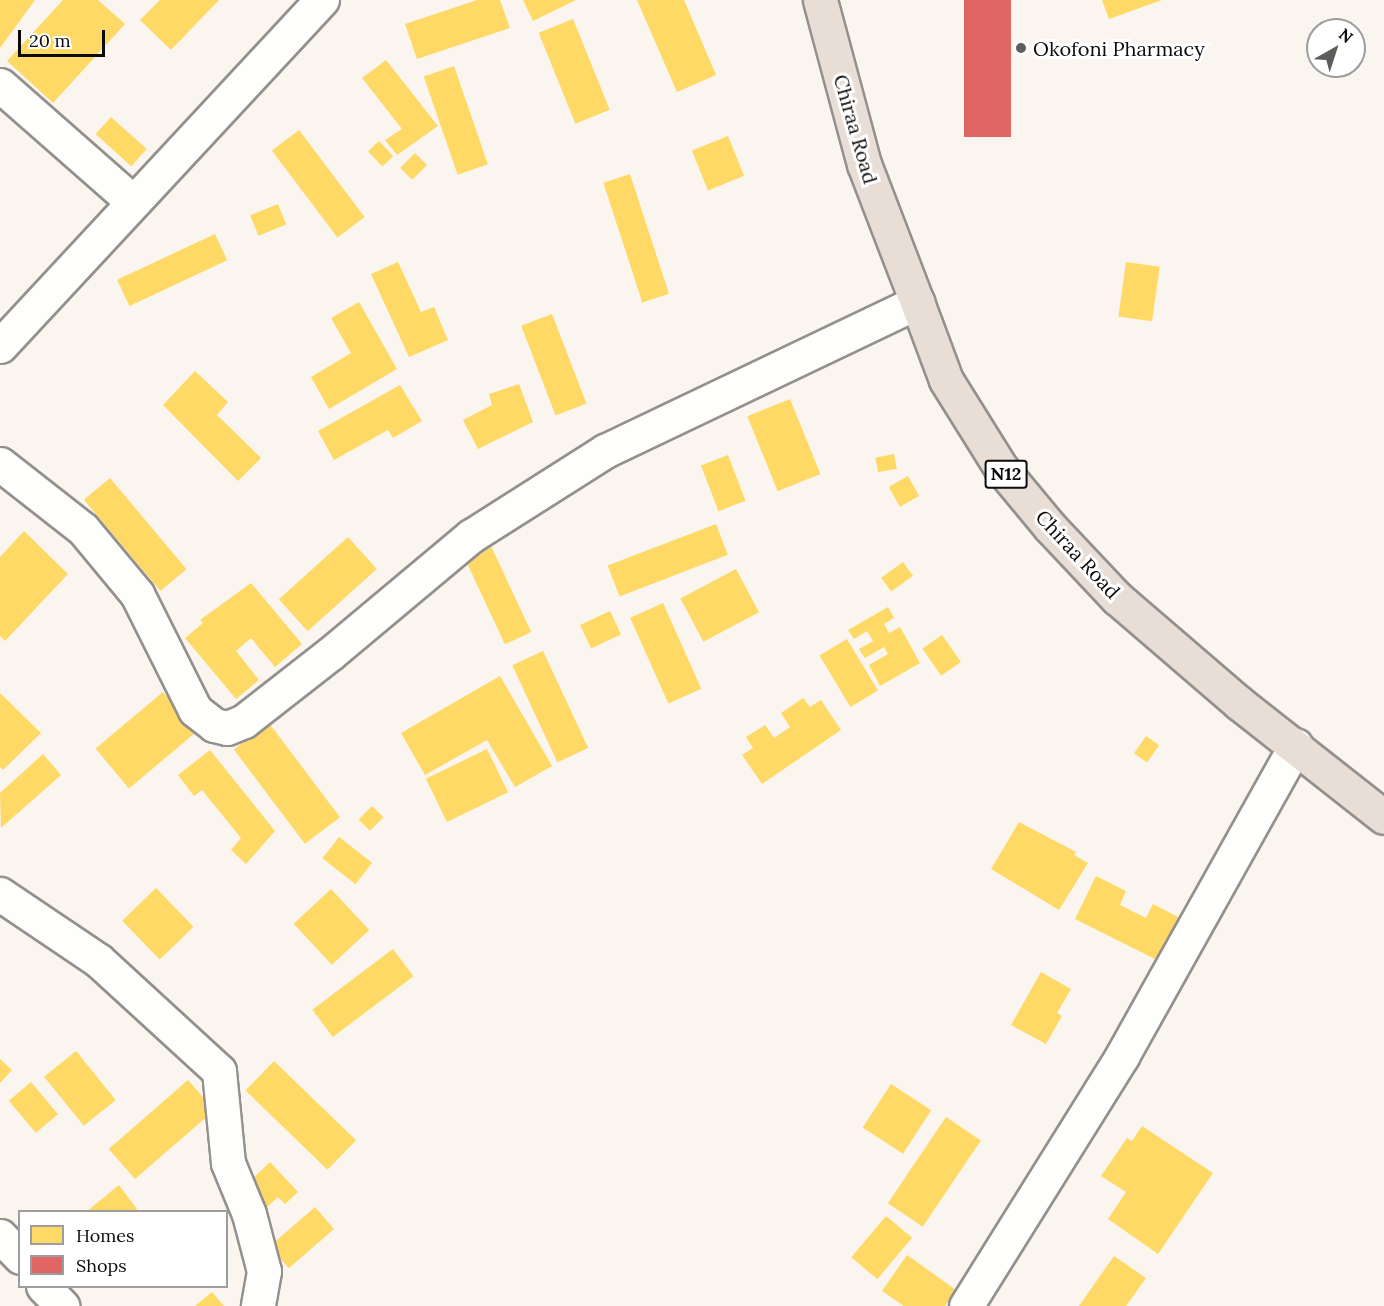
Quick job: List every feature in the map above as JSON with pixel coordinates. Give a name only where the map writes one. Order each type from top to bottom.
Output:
[{"type":"highway","name":"Chiraa Road","points":[[820,0],[864,164],[916,303],[963,411],[1001,468],[1050,527],[1117,598],[1239,703],[1296,745],[1384,817]]},
{"type":"street","points":[[0,346],[322,0]]},
{"type":"street","points":[[0,85],[133,202]]},
{"type":"street","points":[[0,464],[83,529],[137,594],[195,710],[214,725],[227,728],[243,721],[322,660],[471,536],[605,451],[916,303]]},
{"type":"street","points":[[966,1306],[1122,1056],[1296,745]]},
{"type":"street","points":[[0,894],[99,960],[219,1071],[228,1163],[249,1214],[264,1271],[258,1306]]},
{"type":"street","points":[[0,1236],[18,1255]]},
{"type":"street","points":[[44,1288],[62,1306]]},
{"type":"building: Homes","points":[[0,0],[35,0],[0,48]]},
{"type":"building: Homes","points":[[63,0],[98,0],[125,24],[53,103],[7,61]]},
{"type":"building: Homes","points":[[160,0],[219,0],[171,50],[140,20]]},
{"type":"building: Homes","points":[[477,0],[500,0],[510,28],[417,59],[405,24]]},
{"type":"building: Homes","points":[[523,0],[576,0],[533,21]]},
{"type":"building: Homes","points":[[637,0],[684,0],[716,75],[677,92]]},
{"type":"building: Homes","points":[[1102,0],[1162,0],[1109,19]]},
{"type":"building: Homes","points":[[573,19],[610,110],[575,124],[539,33]]},
{"type":"building: Homes","points":[[386,60],[438,126],[397,155],[385,140],[402,129],[362,78]]},
{"type":"building: Homes","points":[[454,66],[488,164],[458,175],[424,76]]},
{"type":"building: Homes","points":[[111,117],[147,149],[131,166],[96,134]]},
{"type":"building: Homes","points":[[299,130],[365,217],[337,238],[272,150]]},
{"type":"building: Homes","points":[[728,136],[744,176],[708,190],[692,151]]},
{"type":"building: Homes","points":[[379,141],[393,156],[382,167],[368,151]]},
{"type":"building: Homes","points":[[415,153],[427,165],[412,180],[400,168]]},
{"type":"building: Homes","points":[[630,174],[669,294],[642,302],[603,183]]},
{"type":"building: Homes","points":[[278,204],[286,224],[258,236],[250,215]]},
{"type":"building: Homes","points":[[215,234],[227,260],[129,306],[117,280]]},
{"type":"building: Homes","points":[[398,262],[421,312],[434,307],[448,340],[409,357],[371,274]]},
{"type":"building: Homes","points":[[1126,262],[1160,267],[1152,321],[1118,316]]},
{"type":"building: Homes","points":[[359,302],[397,369],[329,409],[311,377],[351,353],[331,318]]},
{"type":"building: Homes","points":[[552,314],[586,404],[556,415],[521,326]]},
{"type":"building: Homes","points":[[195,371],[228,402],[217,415],[261,458],[238,481],[163,405]]},
{"type":"building: Homes","points":[[519,384],[533,422],[478,449],[463,420],[492,405],[489,394]]},
{"type":"building: Homes","points":[[400,385],[422,421],[393,438],[388,430],[334,460],[318,431]]},
{"type":"building: Homes","points":[[790,399],[820,474],[778,491],[747,416]]},
{"type":"building: Homes","points":[[894,454],[897,469],[878,472],[875,458]]},
{"type":"building: Homes","points":[[728,455],[746,501],[718,511],[701,465]]},
{"type":"building: Homes","points":[[908,476],[919,496],[900,507],[889,487]]},
{"type":"building: Homes","points":[[110,478],[186,569],[160,591],[84,500]]},
{"type":"building: Homes","points":[[716,524],[728,555],[620,596],[608,566]]},
{"type":"building: Homes","points":[[24,531],[68,574],[5,641],[0,636],[0,557]]},
{"type":"building: Homes","points":[[348,537],[377,569],[308,631],[279,599]]},
{"type":"building: Homes","points":[[491,546],[531,632],[505,644],[465,558]]},
{"type":"building: Homes","points":[[903,562],[913,576],[891,592],[881,578]]},
{"type":"building: Homes","points":[[736,569],[759,612],[703,642],[680,599]]},
{"type":"building: Homes","points":[[251,583],[302,644],[275,667],[251,638],[236,651],[259,680],[236,699],[185,638],[203,623],[200,620]]},
{"type":"building: Homes","points":[[663,603],[701,689],[668,704],[630,618]]},
{"type":"building: Homes","points":[[888,607],[894,618],[884,624],[889,633],[900,627],[920,663],[880,686],[869,665],[888,654],[884,647],[865,658],[859,649],[873,641],[867,631],[854,639],[848,630]]},
{"type":"building: Homes","points":[[610,611],[621,635],[591,649],[580,625]]},
{"type":"building: Homes","points":[[942,635],[961,662],[941,676],[922,649]]},
{"type":"building: Homes","points":[[847,639],[878,690],[850,707],[820,655]]},
{"type":"building: Homes","points":[[543,651],[588,748],[557,762],[512,665]]},
{"type":"building: Homes","points":[[500,676],[552,766],[515,787],[487,740],[425,775],[401,733]]},
{"type":"building: Homes","points":[[163,692],[196,732],[129,788],[96,749]]},
{"type":"building: Homes","points":[[0,693],[41,733],[3,770],[0,767]]},
{"type":"building: Homes","points":[[803,698],[810,707],[821,700],[841,730],[762,784],[742,755],[753,748],[746,737],[765,725],[774,738],[790,727],[781,713]]},
{"type":"building: Homes","points":[[269,723],[340,817],[305,844],[234,749]]},
{"type":"building: Homes","points":[[1146,736],[1159,745],[1147,762],[1134,753]]},
{"type":"building: Homes","points":[[487,749],[508,792],[447,822],[426,779]]},
{"type":"building: Homes","points":[[210,750],[275,831],[246,864],[231,850],[241,838],[202,790],[194,796],[178,775]]},
{"type":"building: Homes","points":[[43,754],[61,775],[1,828],[0,793]]},
{"type":"building: Homes","points":[[372,806],[383,817],[370,831],[359,819]]},
{"type":"building: Homes","points":[[1019,822],[1076,852],[1074,855],[1088,863],[1059,910],[991,869]]},
{"type":"building: Homes","points":[[339,837],[372,863],[355,884],[322,858]]},
{"type":"building: Homes","points":[[1096,876],[1126,891],[1120,905],[1146,918],[1153,904],[1182,919],[1161,962],[1075,919]]},
{"type":"building: Homes","points":[[156,888],[194,927],[160,959],[122,921]]},
{"type":"building: Homes","points":[[331,889],[369,930],[332,965],[294,924]]},
{"type":"building: Homes","points":[[393,949],[413,976],[333,1037],[312,1010]]},
{"type":"building: Homes","points":[[1041,972],[1071,989],[1057,1013],[1062,1016],[1046,1044],[1011,1025]]},
{"type":"building: Homes","points":[[76,1051],[116,1100],[84,1126],[44,1077]]},
{"type":"building: Homes","points":[[0,1059],[12,1070],[0,1083]]},
{"type":"building: Homes","points":[[274,1061],[356,1140],[328,1170],[246,1090]]},
{"type":"building: Homes","points":[[188,1080],[214,1110],[135,1179],[109,1149]]},
{"type":"building: Homes","points":[[31,1082],[58,1114],[36,1133],[9,1101]]},
{"type":"building: Homes","points":[[891,1084],[931,1110],[903,1154],[863,1128]]},
{"type":"building: Homes","points":[[946,1117],[981,1140],[923,1227],[888,1203]]},
{"type":"building: Homes","points":[[1142,1126],[1213,1173],[1158,1254],[1108,1219],[1126,1192],[1101,1176],[1127,1138],[1132,1141]]},
{"type":"building: Homes","points":[[270,1162],[298,1192],[285,1204],[278,1197],[267,1207],[246,1185]]},
{"type":"building: Homes","points":[[119,1185],[138,1210],[88,1210]]},
{"type":"building: Homes","points":[[315,1207],[334,1229],[289,1268],[270,1246]]},
{"type":"building: Homes","points":[[886,1216],[912,1238],[877,1279],[851,1257]]},
{"type":"building: Homes","points":[[907,1255],[956,1290],[945,1306],[904,1306],[882,1291]]},
{"type":"building: Homes","points":[[1114,1256],[1146,1278],[1126,1306],[1079,1306]]},
{"type":"building: Homes","points":[[212,1292],[224,1306],[195,1306]]},
{"type":"building: Shops","points":[[964,0],[1011,0],[1011,137],[964,137]]},
{"type":"place","name":"Okofoni Pharmacy","points":[[1021,48]]}]
